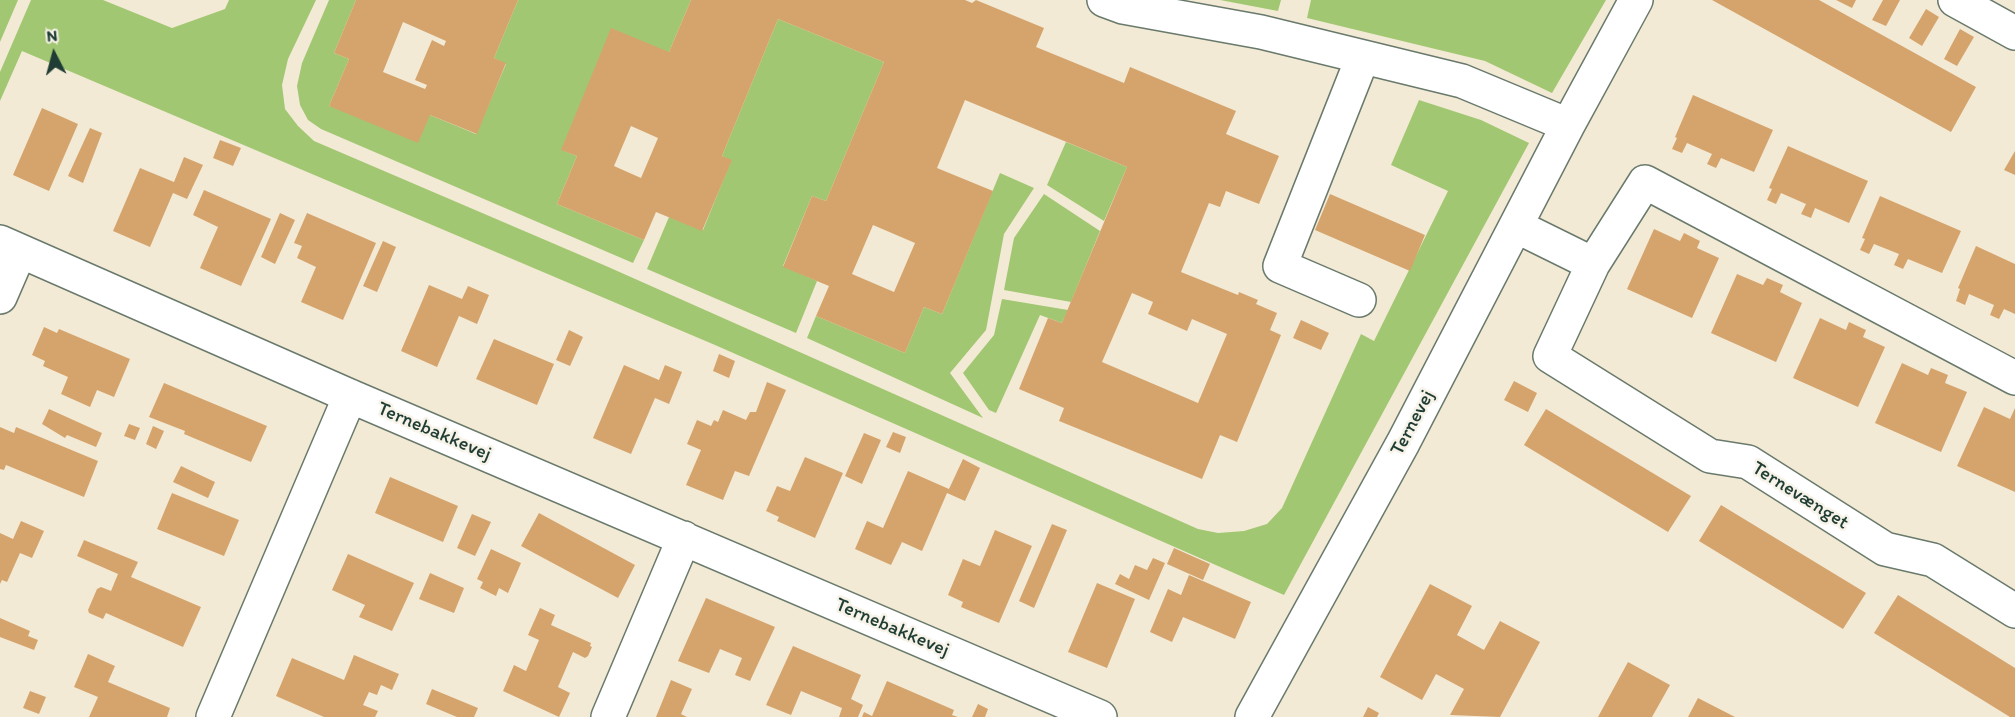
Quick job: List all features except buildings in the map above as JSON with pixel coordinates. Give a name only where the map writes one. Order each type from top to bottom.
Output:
[{"type":"street","points":[[1104,0],[1123,7],[1261,32],[1462,81],[1568,125]]},
{"type":"street","name":"Ternevej","points":[[1252,717],[1403,443],[1568,125],[1636,0]]},
{"type":"street","points":[[1955,0],[2015,33]]},
{"type":"street","points":[[1359,300],[1280,266],[1362,58]]},
{"type":"street","name":"Ternevænget","points":[[2015,378],[1645,182],[1593,264],[1550,356],[1710,456],[1748,462],[1885,549],[1933,560],[2015,611]]},
{"type":"street","points":[[1515,226],[1593,264]]},
{"type":"street","name":"Ternebakkevej","points":[[0,297],[10,246],[351,396],[1100,717]]},
{"type":"street","points":[[213,717],[351,396]]},
{"type":"street","points":[[608,717],[684,538]]},
{"type":"green space","points":[[0,0],[18,0],[0,42]]},
{"type":"green space","points":[[31,0],[103,0],[172,28],[225,9],[229,0],[316,0],[288,59],[282,85],[285,109],[314,141],[606,266],[1198,529],[1218,533],[1244,531],[1267,524],[1282,508],[1361,334],[1374,341],[1448,191],[1391,165],[1419,100],[1481,120],[1529,143],[1284,595],[715,345],[22,51],[0,101],[0,72]]},
{"type":"green space","points":[[329,0],[356,0],[334,53],[349,59],[329,106],[430,115],[476,134],[506,64],[494,58],[518,0],[691,0],[669,52],[562,150],[577,156],[557,204],[644,240],[633,263],[321,129],[308,120],[300,105],[297,86],[302,63]]},
{"type":"green space","points":[[1220,0],[1281,0],[1278,11]]},
{"type":"green space","points":[[1311,0],[1606,0],[1552,93],[1485,61],[1307,18]]},
{"type":"green space","points":[[778,19],[884,62],[826,201],[812,196],[783,266],[817,281],[796,333],[647,269],[669,217],[703,230],[731,161],[722,156]]},
{"type":"green space","points":[[1066,142],[1127,167],[1104,221],[1047,185]]},
{"type":"green space","points":[[1000,173],[1034,188],[1004,234],[986,330],[950,373],[983,418],[807,338],[816,316],[905,353],[924,307],[942,314]]},
{"type":"green space","points":[[1044,194],[1100,231],[1071,302],[1004,290],[1014,238]]},
{"type":"green space","points":[[1002,299],[1068,310],[1062,323],[1040,315],[996,413],[989,410],[963,373],[994,335]]}]
